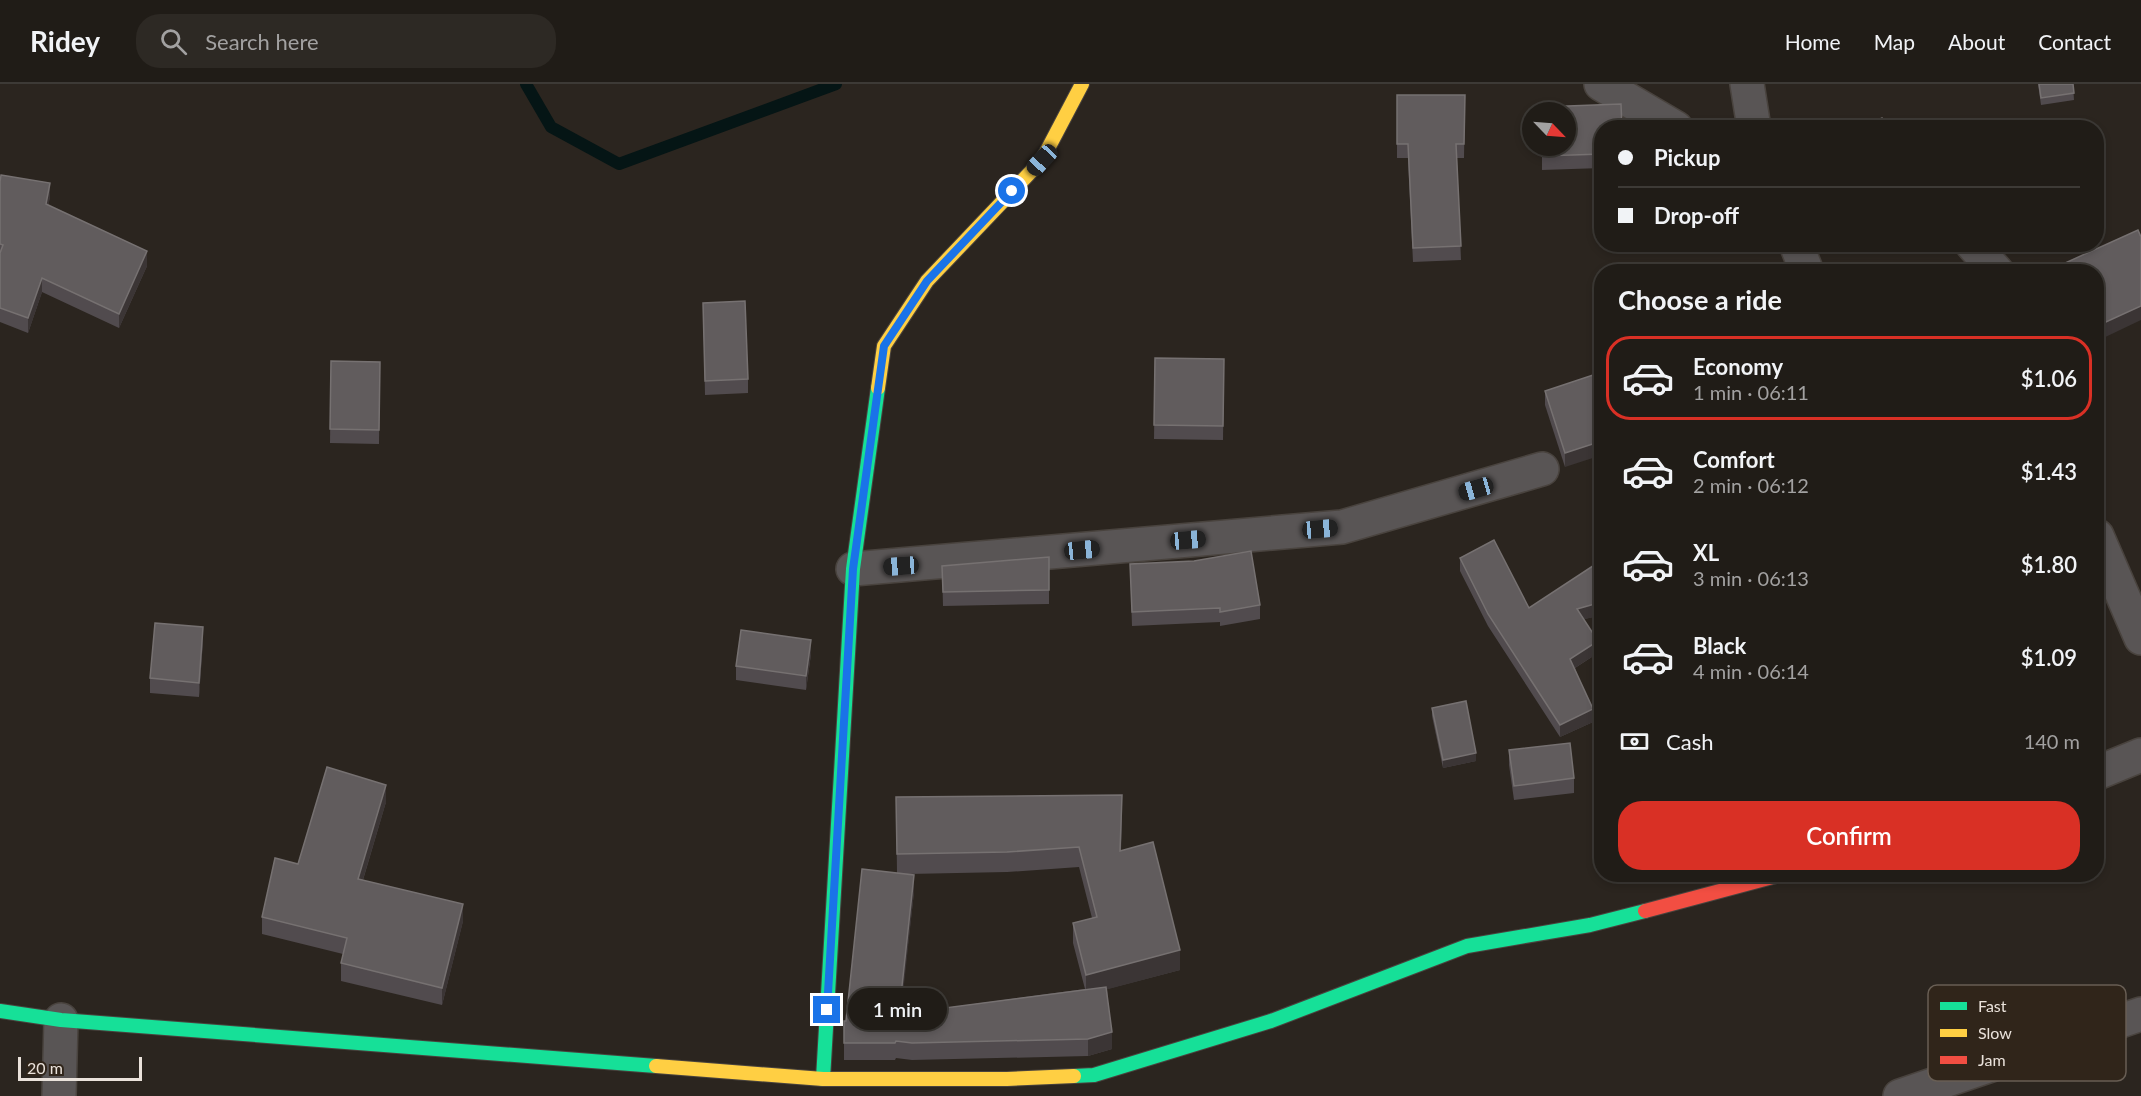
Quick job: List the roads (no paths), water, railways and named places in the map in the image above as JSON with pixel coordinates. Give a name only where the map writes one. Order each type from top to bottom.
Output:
[{"type":"street","points":[[823,1079],[853,569],[884,346],[927,281],[1042,160],[1082,84]]},
{"type":"street","points":[[1601,84],[1662,120]]},
{"type":"street","points":[[1747,84],[1753,120]]},
{"type":"street","points":[[1979,252],[1991,264]]},
{"type":"street","points":[[853,569],[1342,527],[1542,469]]},
{"type":"street","points":[[2104,552],[2141,638]]},
{"type":"street","points":[[2104,770],[2141,755]]},
{"type":"street","points":[[0,1011],[61,1020],[823,1079],[1007,1079],[1094,1075],[1271,1021],[1467,946],[1590,925],[1754,882]]},
{"type":"street","points":[[2126,1019],[2141,1014]]},
{"type":"street","points":[[59,1096],[61,1020]]},
{"type":"street","points":[[1900,1096],[1944,1081]]},
{"type":"waterway","points":[[526,84],[551,127],[619,164],[836,84]]}]
